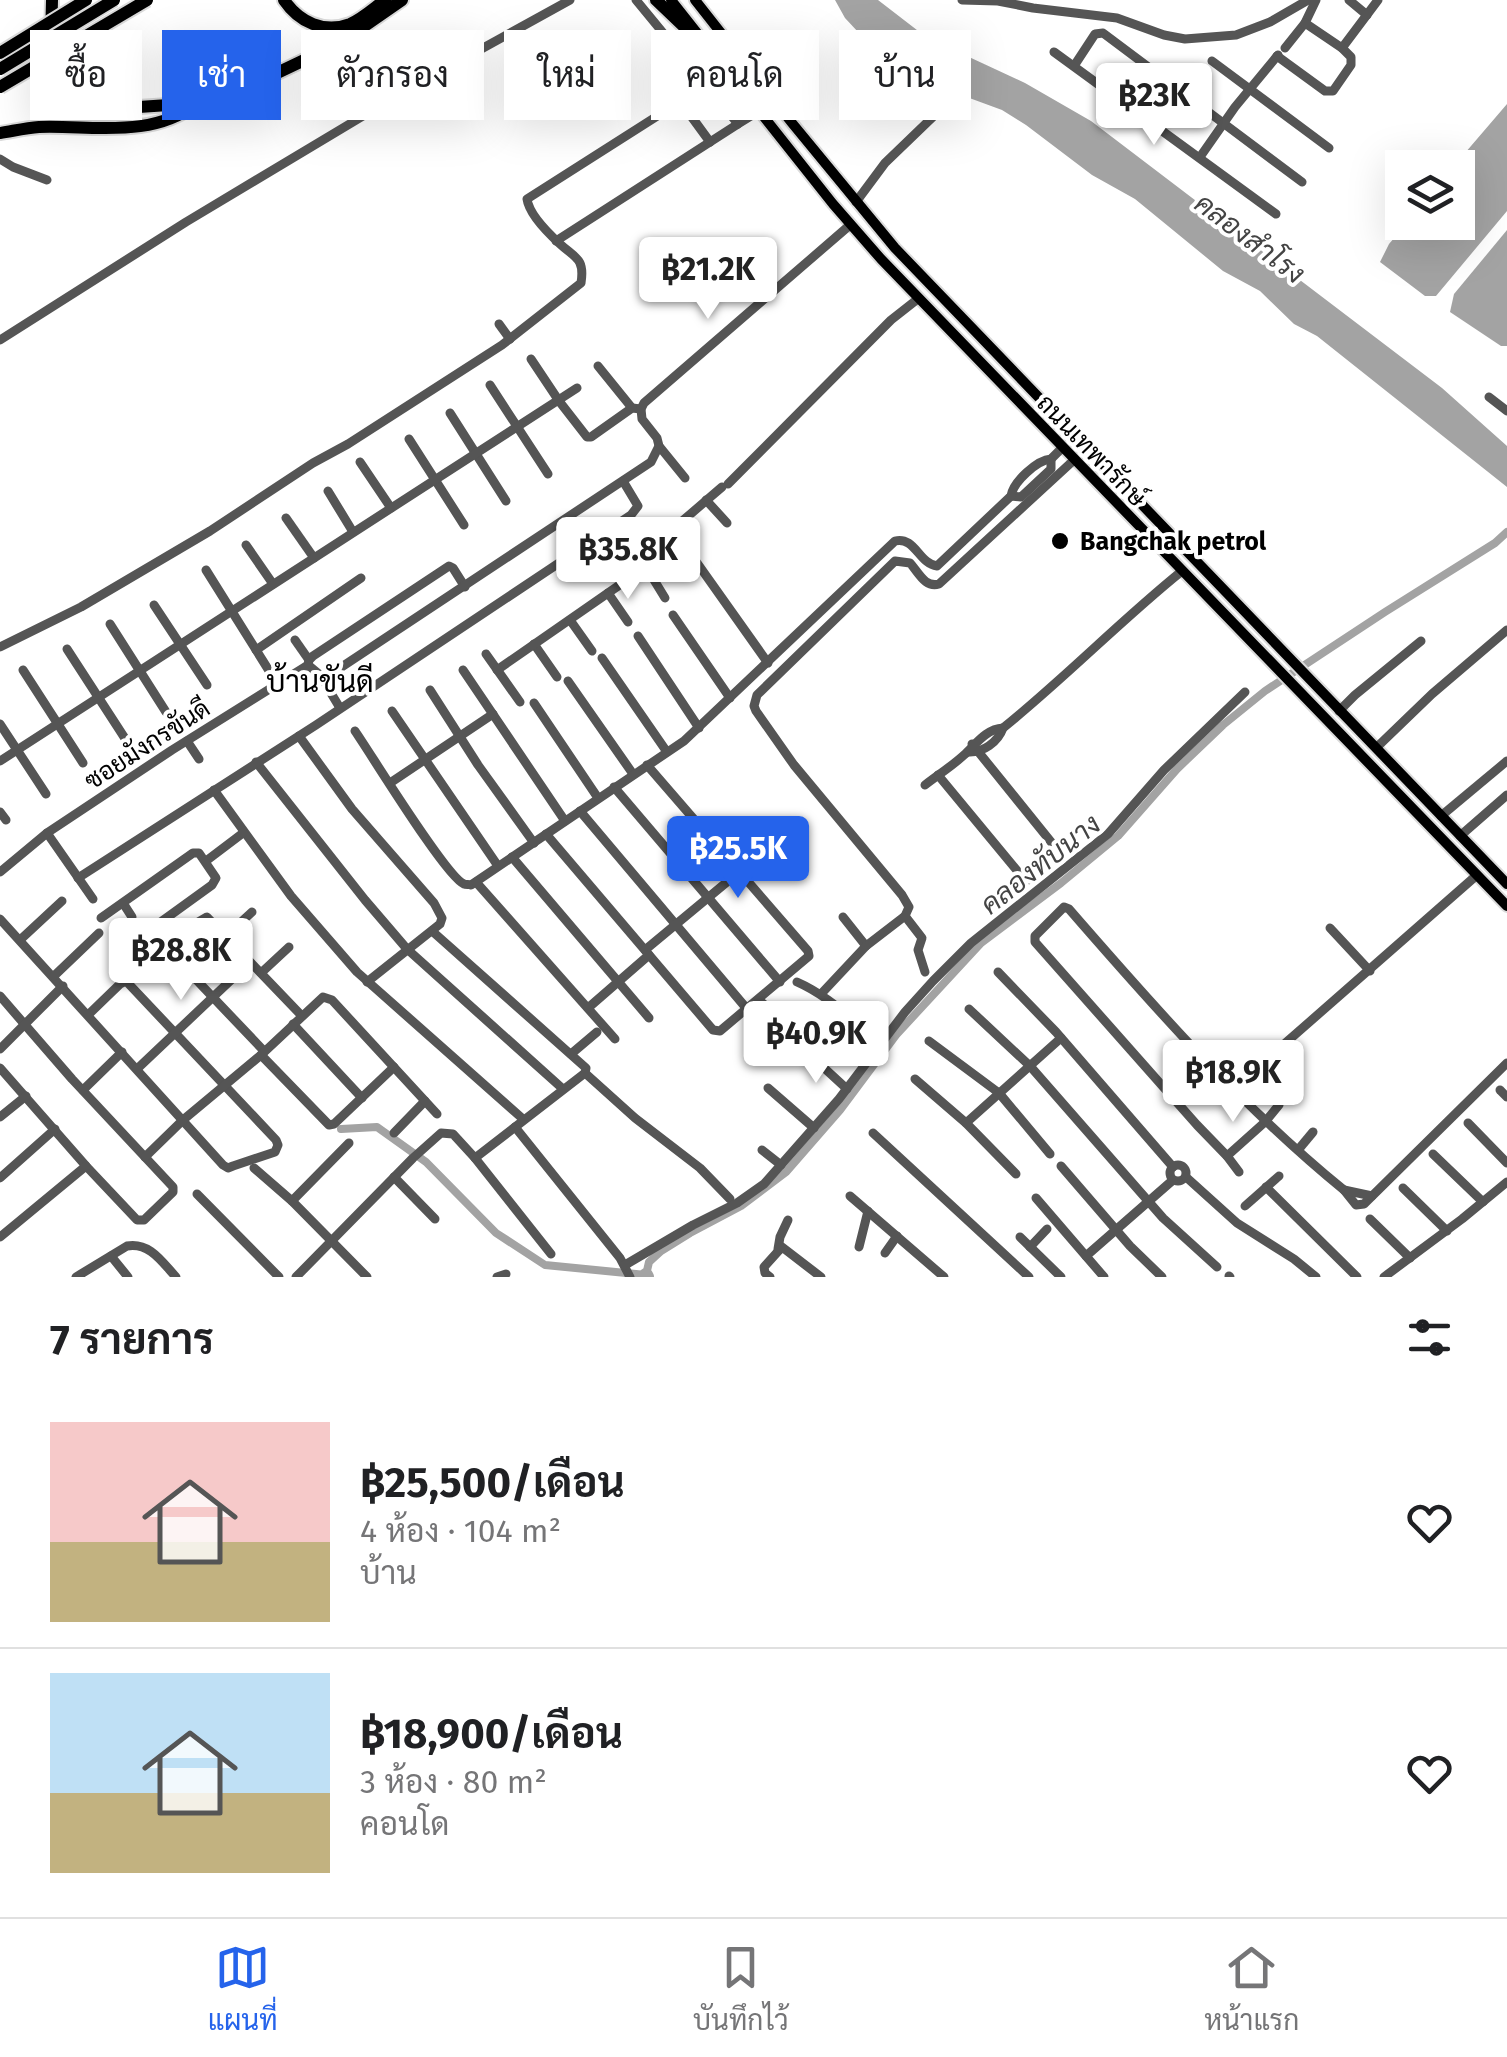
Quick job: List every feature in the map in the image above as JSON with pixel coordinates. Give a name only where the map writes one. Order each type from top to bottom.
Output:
[{"type":"highway","points":[[52,0],[51,39],[78,88],[105,106],[162,105]]},
{"type":"highway","points":[[0,43],[76,0]]},
{"type":"highway","points":[[0,53],[86,0]]},
{"type":"highway","points":[[0,69],[114,0]]},
{"type":"highway","points":[[0,87],[148,0]]},
{"type":"highway","points":[[284,0],[301,19],[318,27],[352,24],[385,0]]},
{"type":"highway","points":[[281,71],[340,43],[402,0]]},
{"type":"highway","points":[[656,0],[687,30]]},
{"type":"highway","points":[[0,133],[38,128],[117,129],[165,120]]},
{"type":"main road","name":"ถนนเทพารักษ์","points":[[671,0],[695,30]]},
{"type":"main road","name":"ถนนเทพารักษ์","points":[[695,0],[895,248],[1507,884]]},
{"type":"main road","name":"ถนนเทพารักษ์","points":[[766,120],[850,224],[918,298],[1507,906]]},
{"type":"main road","points":[[1000,384],[1014,372]]},
{"type":"street","points":[[0,340],[398,95],[570,0]]},
{"type":"street","points":[[636,0],[661,30]]},
{"type":"street","points":[[962,0],[1117,18],[1185,39],[1236,35],[1313,1]]},
{"type":"street","points":[[1349,0],[1367,15]]},
{"type":"street","points":[[1342,48],[1378,0]]},
{"type":"street","points":[[1200,157],[1306,21],[1313,1]]},
{"type":"street","points":[[1281,52],[1331,92],[1350,65],[1351,57],[1306,21]]},
{"type":"street","points":[[1074,66],[1094,34],[1103,33],[1302,182]]},
{"type":"street","points":[[1054,52],[1276,214]]},
{"type":"street","points":[[1212,61],[1329,148]]},
{"type":"street","points":[[0,648],[82,607],[169,556],[510,339],[578,287],[581,264],[528,208],[527,199],[651,120]]},
{"type":"street","points":[[694,120],[710,142]]},
{"type":"street","points":[[735,120],[738,124]]},
{"type":"street","points":[[556,241],[744,120]]},
{"type":"street","points":[[856,202],[885,163],[930,120]]},
{"type":"street","points":[[0,159],[47,180]]},
{"type":"street","points":[[531,359],[559,402],[587,437],[592,437],[644,403],[850,224]]},
{"type":"street","points":[[497,670],[608,593],[673,529],[725,486],[918,298]]},
{"type":"street","points":[[499,324],[510,339]]},
{"type":"street","points":[[598,366],[637,408],[659,446],[685,478]]},
{"type":"street","points":[[490,385],[548,474]]},
{"type":"street","points":[[0,761],[576,388]]},
{"type":"street","points":[[1489,398],[1507,411]]},
{"type":"street","points":[[450,413],[506,501]]},
{"type":"street","points":[[410,439],[464,525]]},
{"type":"street","points":[[320,674],[334,672],[623,481],[651,462],[659,446]]},
{"type":"street","points":[[356,731],[455,877],[466,885],[476,882],[699,728],[894,541],[906,540],[934,568],[1011,496],[1022,497],[1052,469],[1051,460],[1062,448]]},
{"type":"street","points":[[821,994],[866,946],[905,916],[909,906],[781,749],[760,718],[755,701],[773,677],[896,561],[910,564],[933,586],[939,584],[1074,460]]},
{"type":"street","points":[[360,462],[391,508]]},
{"type":"street","points":[[78,878],[630,515],[638,506],[623,481]]},
{"type":"street","points":[[328,491],[354,532]]},
{"type":"street","points":[[706,500],[727,523]]},
{"type":"street","points":[[286,518],[314,558]]},
{"type":"street","points":[[673,529],[768,663]]},
{"type":"street","points":[[246,544],[273,584]]},
{"type":"street","points":[[643,562],[666,598]]},
{"type":"street","name":"ซอยมังกรขันดี","points":[[0,872],[47,833],[278,685],[450,566],[465,586]]},
{"type":"street","points":[[206,570],[278,685]]},
{"type":"street","points":[[925,785],[1057,684],[1182,571]]},
{"type":"street","points":[[256,650],[361,578]]},
{"type":"street","points":[[608,593],[628,622]]},
{"type":"street","points":[[154,604],[207,685]]},
{"type":"street","points":[[673,615],[730,698]]},
{"type":"street","points":[[570,620],[667,752]]},
{"type":"street","points":[[110,624],[166,712]]},
{"type":"street","points":[[1376,748],[1507,630]]},
{"type":"street","points":[[638,636],[699,728]]},
{"type":"street","points":[[295,640],[340,708]]},
{"type":"street","points":[[1339,712],[1354,695],[1421,641]]},
{"type":"street","points":[[534,644],[557,678]]},
{"type":"street","points":[[67,649],[126,740]]},
{"type":"street","points":[[486,654],[520,702]]},
{"type":"street","points":[[23,670],[83,763]]},
{"type":"street","points":[[463,670],[565,821]]},
{"type":"street","points":[[568,680],[633,774]]},
{"type":"street","points":[[430,690],[534,842]]},
{"type":"street","points":[[625,1265],[764,1184],[848,1089],[916,1000],[970,943],[1108,834],[1164,770],[1245,692]]},
{"type":"street","points":[[534,702],[598,798]]},
{"type":"street","points":[[392,711],[498,866]]},
{"type":"street","points":[[390,783],[493,714]]},
{"type":"street","points":[[0,724],[46,794]]},
{"type":"street","points":[[299,736],[352,809],[434,903],[442,918],[432,931],[367,982]]},
{"type":"street","points":[[187,741],[198,760]]},
{"type":"street","points":[[938,776],[1021,877],[1028,880],[1060,853],[972,750]]},
{"type":"street","points":[[1441,816],[1507,761]]},
{"type":"street","points":[[256,762],[407,950],[563,1089]]},
{"type":"street","points":[[546,834],[716,1032],[720,1032],[808,958],[808,951],[647,765]]},
{"type":"street","points":[[614,787],[780,982]]},
{"type":"street","points":[[214,790],[291,896],[367,982],[519,1123],[630,1277]]},
{"type":"street","points":[[1460,836],[1507,795]]},
{"type":"street","points":[[580,811],[747,1010]]},
{"type":"street","points":[[47,833],[92,899]]},
{"type":"street","points":[[206,861],[244,833]]},
{"type":"street","points":[[101,918],[193,852],[199,852],[216,878],[212,884],[129,945]]},
{"type":"street","points":[[512,857],[649,1018]]},
{"type":"street","points":[[588,1008],[739,872]]},
{"type":"street","points":[[1257,1068],[1477,876]]},
{"type":"street","points":[[476,882],[615,1039]]},
{"type":"street","points":[[20,940],[62,901]]},
{"type":"street","points":[[123,903],[132,918]]},
{"type":"street","points":[[1239,1172],[1035,942],[1035,936],[1060,910],[1069,909],[1144,995],[1265,1122],[1344,1190],[1372,1196],[1507,1063]]},
{"type":"street","points":[[226,936],[252,912]]},
{"type":"street","points":[[905,916],[922,938],[918,950],[925,972]]},
{"type":"street","points":[[0,918],[225,1167],[275,1152],[276,1140],[126,982],[88,1015]]},
{"type":"street","points":[[302,1016],[206,918],[172,937],[166,945],[329,1125],[394,1067]]},
{"type":"street","points":[[843,918],[866,946]]},
{"type":"street","points":[[157,924],[165,937]]},
{"type":"street","points":[[1330,928],[1370,970]]},
{"type":"street","points":[[432,931],[584,1065],[585,1073],[620,1105],[700,1168],[730,1199]]},
{"type":"street","points":[[54,976],[99,933]]},
{"type":"street","points":[[261,974],[289,947]]},
{"type":"street","points":[[137,1069],[250,962]]},
{"type":"street","points":[[998,972],[1173,1166],[1184,1167],[1186,1177],[1237,1224],[1316,1277]]},
{"type":"street","points":[[796,982],[821,994],[882,1042]]},
{"type":"street","points":[[0,1050],[63,986]]},
{"type":"street","points":[[0,996],[174,1189],[144,1220],[137,1220],[0,1068]]},
{"type":"street","points":[[145,1157],[320,999],[330,998],[436,1114]]},
{"type":"street","points":[[759,1000],[826,1057]]},
{"type":"street","points":[[969,1009],[1030,1066],[1148,1201],[1218,1267]]},
{"type":"street","points":[[294,1024],[362,1098]]},
{"type":"street","points":[[571,1054],[596,1032]]},
{"type":"street","points":[[966,1123],[1061,1038]]},
{"type":"street","points":[[929,1042],[999,1094],[1050,1154]]},
{"type":"street","points":[[83,1090],[122,1052]]},
{"type":"street","points":[[810,1055],[848,1089]]},
{"type":"street","points":[[476,1158],[585,1073]]},
{"type":"street","points":[[914,1079],[966,1123],[1016,1174]]},
{"type":"street","points":[[768,1088],[814,1128]]},
{"type":"street","points":[[0,1117],[26,1096]]},
{"type":"street","points":[[394,1133],[425,1101]]},
{"type":"street","points":[[1227,1156],[1280,1105]]},
{"type":"street","points":[[1468,1123],[1507,1163]]},
{"type":"street","points":[[0,1178],[55,1129]]},
{"type":"street","points":[[1298,1150],[1313,1132]]},
{"type":"street","points":[[296,1277],[441,1133],[453,1134],[476,1158],[551,1254]]},
{"type":"street","points":[[874,1133],[1028,1277]]},
{"type":"street","points":[[292,1201],[349,1143]]},
{"type":"street","points":[[762,1150],[780,1166]]},
{"type":"street","points":[[1433,1154],[1484,1202]]},
{"type":"street","points":[[0,1237],[86,1166]]},
{"type":"street","points":[[1061,1166],[1146,1264],[1162,1277]]},
{"type":"street","points":[[1173,1166],[1173,1180]]},
{"type":"street","points":[[254,1168],[367,1277]]},
{"type":"street","points":[[1246,1206],[1279,1176]]},
{"type":"street","points":[[394,1177],[435,1219]]},
{"type":"street","points":[[1173,1180],[1180,1182],[1186,1177]]},
{"type":"street","points":[[1086,1256],[1173,1180]]},
{"type":"street","points":[[1384,1277],[1507,1182]]},
{"type":"street","points":[[1266,1187],[1357,1277]]},
{"type":"street","points":[[1403,1188],[1446,1232]]},
{"type":"street","points":[[197,1194],[280,1277]]},
{"type":"street","points":[[850,1196],[944,1277]]},
{"type":"street","points":[[1036,1198],[1104,1277]]},
{"type":"street","points":[[859,1247],[868,1211]]},
{"type":"street","points":[[778,1250],[788,1220]]},
{"type":"street","points":[[1370,1220],[1410,1258]]},
{"type":"street","points":[[1030,1246],[1047,1229]]},
{"type":"street","points":[[885,1253],[897,1236]]},
{"type":"street","points":[[1020,1237],[1061,1277]]},
{"type":"street","points":[[76,1277],[136,1244],[144,1246],[176,1277]]},
{"type":"street","points":[[770,1277],[764,1267],[778,1250],[786,1247],[821,1277]]},
{"type":"street","points":[[111,1256],[128,1277]]},
{"type":"shaded area","points":[[835,0],[878,0],[917,30],[856,30]]},
{"type":"shaded area","points":[[971,58],[1091,121],[1442,388],[1507,446],[1507,487],[1317,336],[1294,324],[1260,291],[1223,271],[1135,199],[1092,175],[1002,110],[971,99]]},
{"type":"shaded area","points":[[1507,104],[1507,211],[1436,296],[1425,296],[1380,262],[1392,240],[1475,240],[1475,150],[1468,150]]},
{"type":"shaded area","points":[[1507,230],[1507,346],[1501,346],[1450,312],[1454,294]]},
{"type":"waterway","name":"คลองทับนาง","points":[[341,1129],[377,1127],[426,1162],[496,1233],[545,1265],[646,1275],[649,1262],[661,1251],[741,1206],[786,1172],[840,1110],[896,1035],[981,943],[1118,836],[1177,769],[1223,725],[1265,691],[1507,532]]},
{"type":"place","name":"Bangchak petrol","points":[[1060,541]]},
{"type":"district","name":"บ้านขันดี","points":[[320,682]]},
{"type":"water label","name":"คลองสำโรง","points":[[1250,238]]}]
